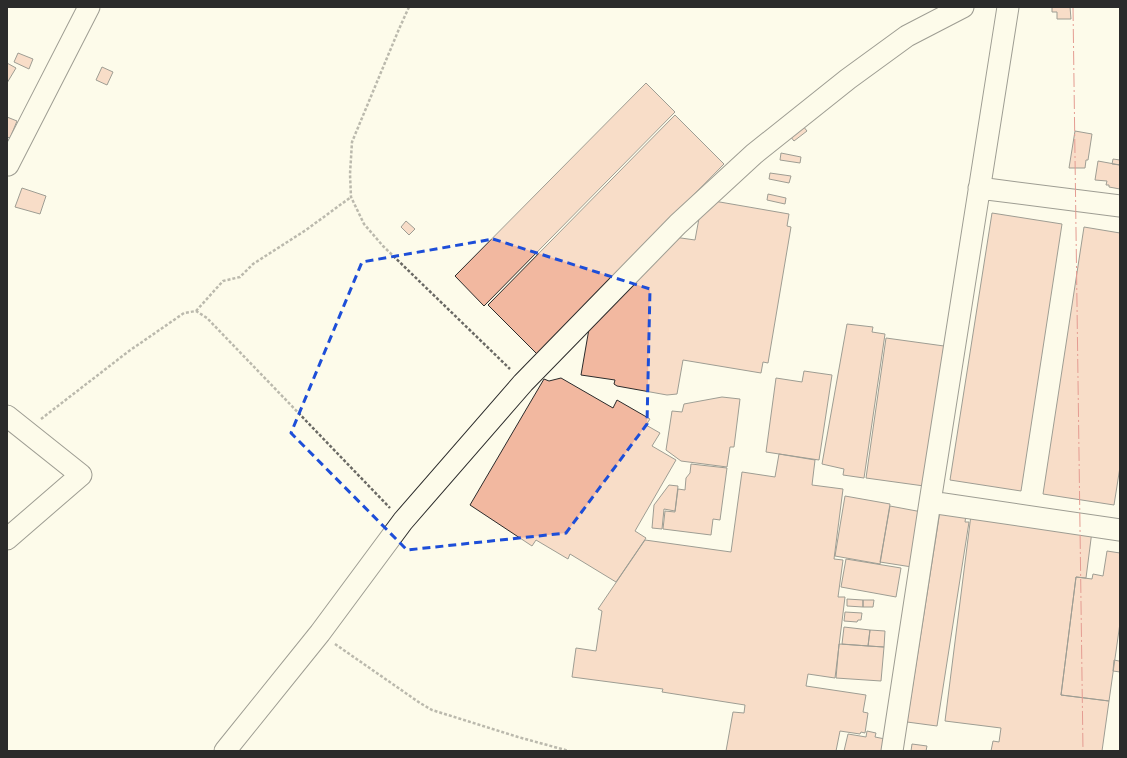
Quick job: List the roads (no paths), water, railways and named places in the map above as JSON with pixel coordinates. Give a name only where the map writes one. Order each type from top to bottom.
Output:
[{"type":"street","points":[[8,165],[89,7]]},
{"type":"street","points":[[225,751],[320,633],[403,521],[523,383],[678,224],[754,154],[848,79],[907,36],[963,7]]},
{"type":"street","points":[[892,751],[1008,7]]},
{"type":"street","points":[[979,188],[1120,206]]},
{"type":"street","points":[[7,416],[81,475],[7,538]]},
{"type":"street","points":[[930,502],[1120,530]]}]
